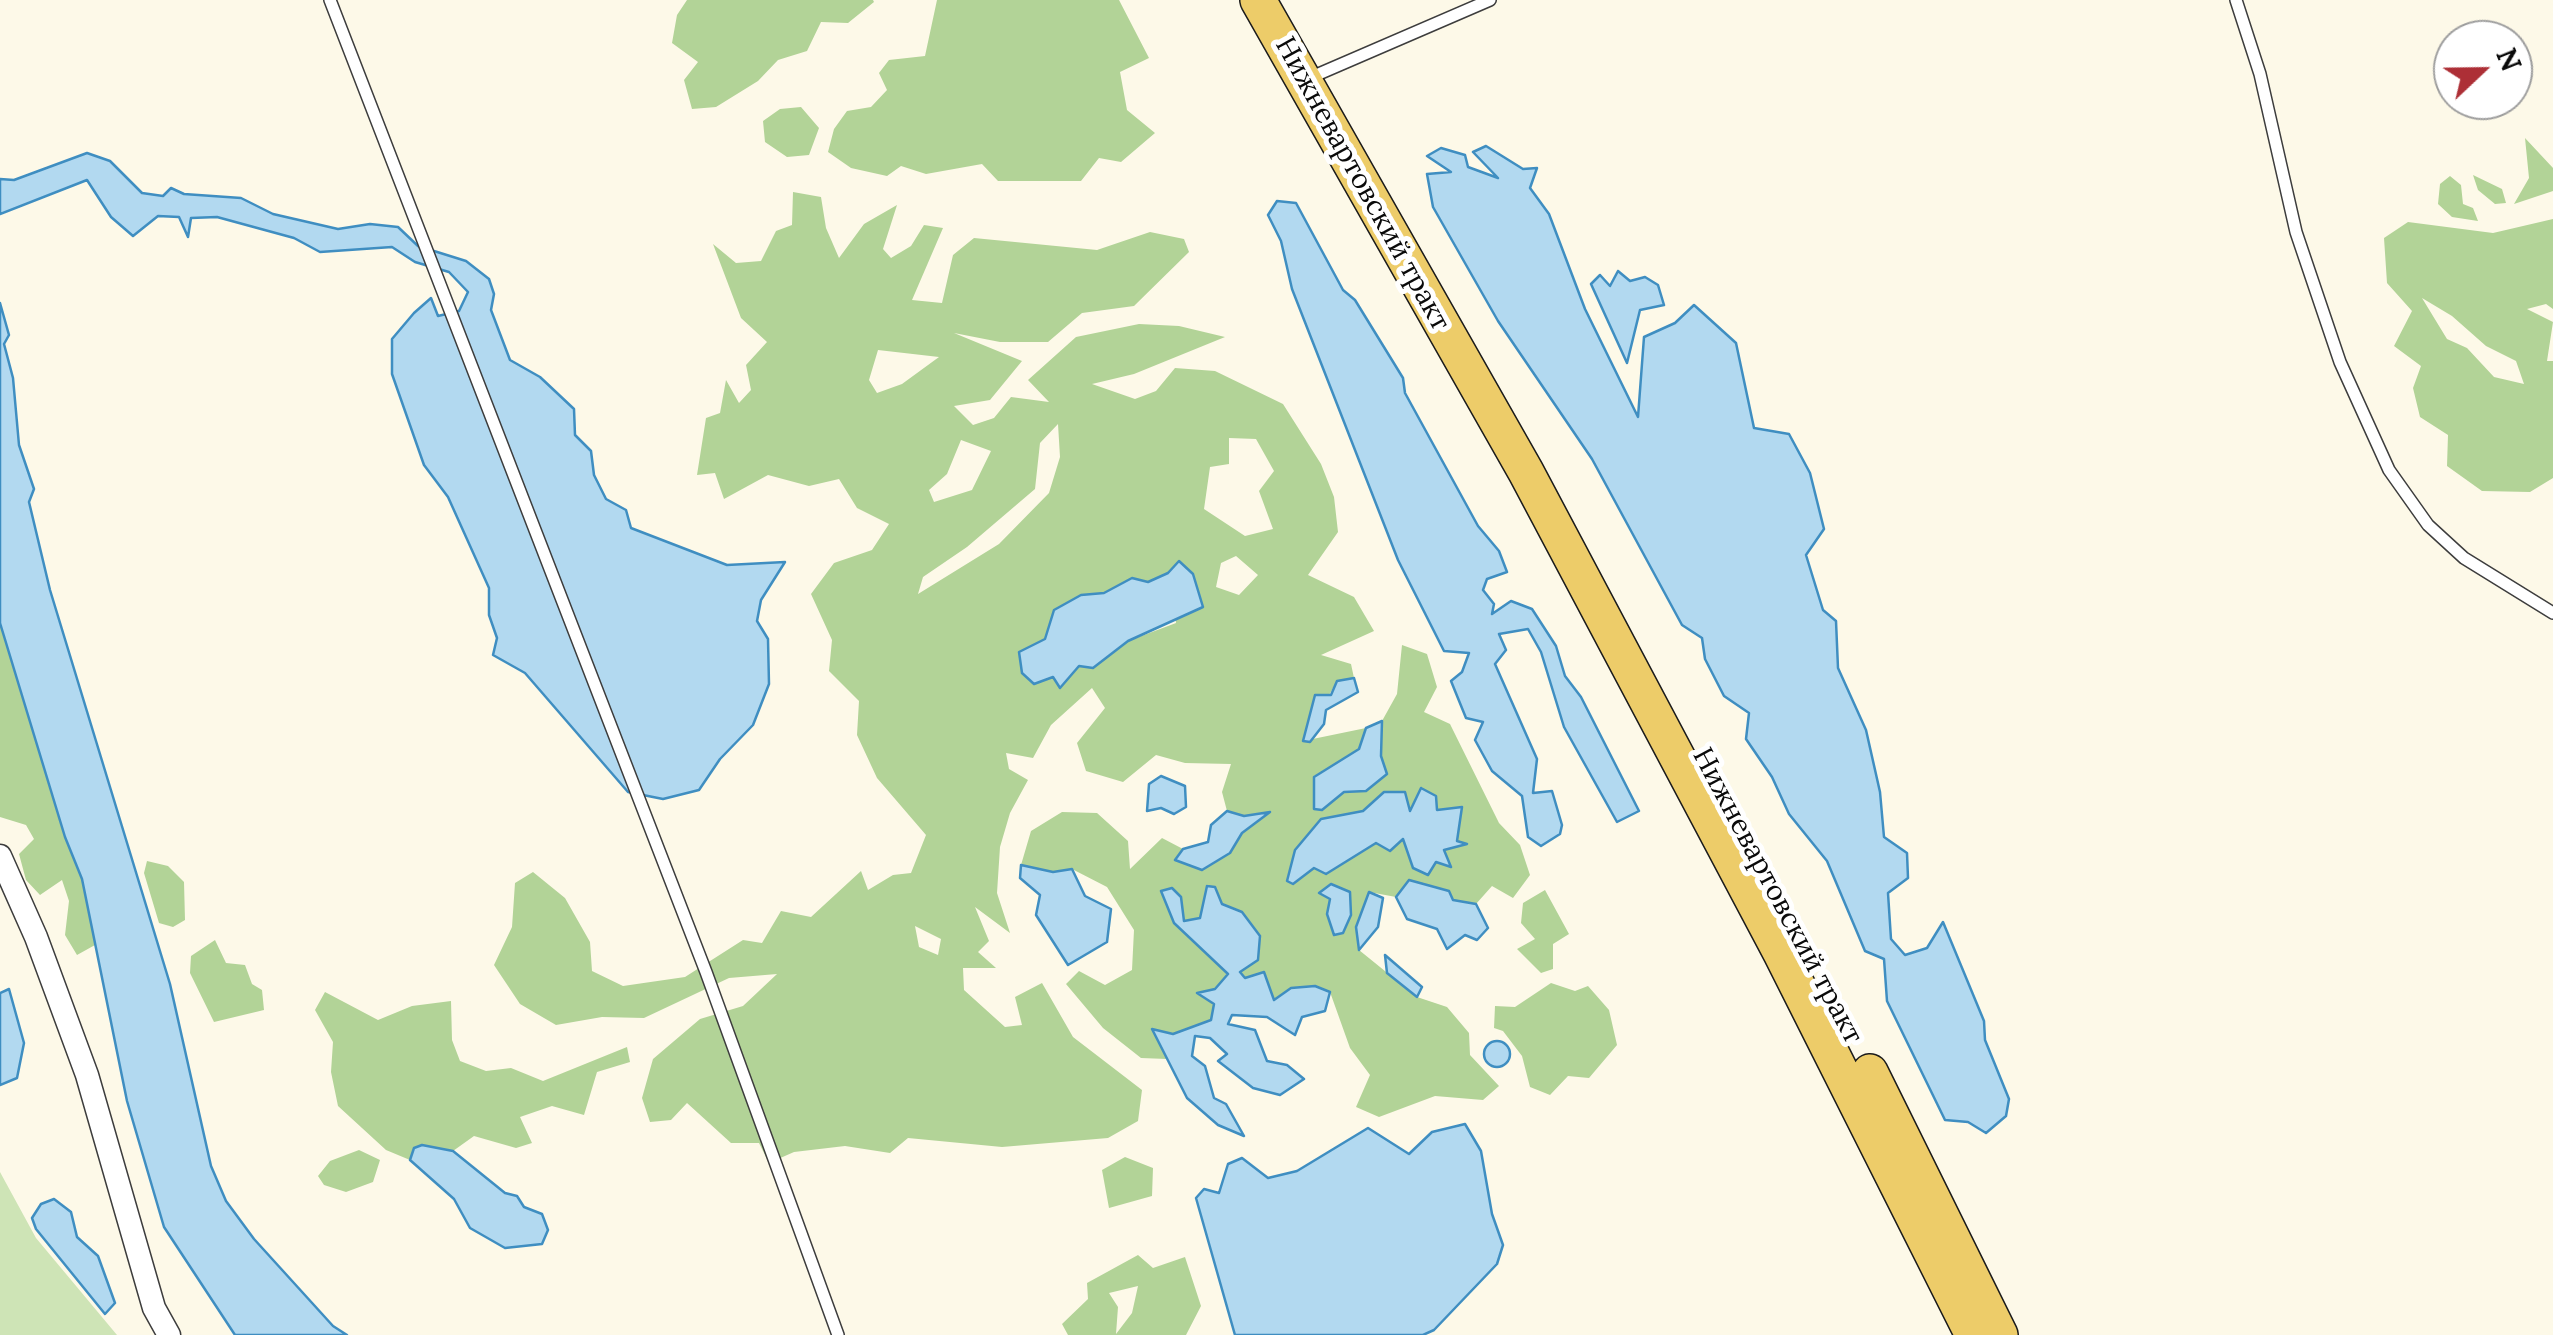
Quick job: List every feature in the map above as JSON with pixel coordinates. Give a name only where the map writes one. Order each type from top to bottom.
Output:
[{"type":"main road","name":"Нижневартовский тракт","points":[[1258,0],[1526,472],[1864,1114],[1973,1335]]},
{"type":"main road","name":"Нижневартовский тракт","points":[[1526,472],[1694,740],[1820,976],[2000,1335]]},
{"type":"main road","points":[[1864,1114],[1949,1335]]},
{"type":"street","points":[[0,856],[36,937],[87,1075],[154,1308],[168,1335]]},
{"type":"lane","points":[[330,0],[706,972],[838,1335]]},
{"type":"lane","points":[[1303,81],[1490,0]]},
{"type":"lane","points":[[2236,0],[2260,74],[2296,232],[2340,362],[2389,470],[2428,524],[2464,558],[2553,614]]},
{"type":"green space","points":[[687,0],[874,2],[848,23],[821,22],[807,51],[778,60],[758,81],[716,107],[692,109],[684,80],[698,62],[672,43],[677,15]]},
{"type":"green space","points":[[937,0],[1119,0],[1149,58],[1120,72],[1127,110],[1155,133],[1121,162],[1099,158],[1081,181],[998,181],[982,164],[926,174],[901,166],[887,176],[851,168],[828,152],[834,129],[847,111],[871,107],[887,90],[879,73],[889,60],[925,56]]},
{"type":"green space","points":[[801,107],[819,128],[809,155],[787,157],[765,142],[763,121],[780,109]]},
{"type":"green space","points":[[2525,138],[2553,168],[2553,191],[2514,204],[2529,178]]},
{"type":"green space","points":[[2473,175],[2502,189],[2506,203],[2495,204],[2478,190]]},
{"type":"green space","points":[[2450,176],[2461,185],[2463,204],[2473,208],[2478,221],[2452,217],[2438,204],[2440,184]]},
{"type":"green space","points":[[793,192],[821,197],[826,228],[839,258],[864,224],[897,205],[883,249],[891,258],[911,246],[924,225],[943,228],[912,300],[942,303],[953,255],[974,238],[1097,250],[1150,232],[1184,239],[1189,252],[1134,306],[1082,313],[1048,342],[1000,342],[954,333],[1022,361],[990,400],[954,406],[973,425],[994,418],[1011,397],[1049,402],[1028,380],[1076,337],[1139,324],[1179,326],[1225,337],[1134,374],[1092,384],[1135,399],[1156,391],[1175,368],[1215,371],[1283,404],[1321,464],[1334,497],[1338,532],[1308,575],[1354,597],[1374,631],[1321,655],[1351,664],[1354,678],[1337,681],[1303,741],[1366,728],[1359,749],[1314,776],[1322,810],[1344,792],[1366,791],[1387,774],[1381,756],[1382,721],[1397,694],[1402,645],[1427,654],[1437,687],[1424,712],[1450,724],[1499,823],[1520,845],[1530,875],[1513,898],[1492,886],[1476,904],[1453,900],[1449,891],[1410,880],[1396,897],[1369,892],[1356,926],[1359,950],[1417,997],[1447,1007],[1469,1033],[1470,1055],[1499,1086],[1483,1100],[1435,1096],[1379,1117],[1356,1107],[1370,1075],[1350,1048],[1330,992],[1315,986],[1274,1001],[1245,979],[1239,972],[1242,912],[1222,904],[1207,886],[1200,918],[1174,923],[1228,974],[1215,989],[1199,994],[1215,1004],[1211,1020],[1173,1034],[1153,1029],[1167,1059],[1141,1058],[1103,1028],[1066,984],[1079,971],[1105,985],[1132,970],[1134,930],[1107,887],[1072,869],[1053,872],[1021,865],[1031,831],[1062,812],[1097,813],[1128,841],[1130,869],[1162,838],[1183,849],[1176,860],[1230,853],[1242,833],[1268,813],[1244,816],[1227,811],[1222,792],[1231,764],[1185,763],[1156,755],[1123,782],[1086,771],[1077,743],[1105,708],[1092,688],[1051,725],[1033,758],[1006,753],[1009,769],[1028,780],[1010,813],[1000,847],[997,893],[1010,933],[975,907],[989,941],[978,952],[996,968],[963,968],[964,990],[1005,1027],[1022,1025],[1015,997],[1042,983],[1073,1037],[1142,1090],[1138,1121],[1108,1138],[1002,1147],[908,1138],[890,1153],[845,1146],[794,1152],[769,1163],[759,1143],[731,1143],[687,1103],[671,1120],[650,1122],[642,1098],[653,1059],[700,1019],[743,1006],[777,974],[729,978],[644,1018],[602,1017],[556,1025],[520,1004],[494,965],[512,927],[515,883],[533,872],[565,898],[590,942],[592,971],[623,986],[685,977],[743,940],[762,943],[781,911],[811,917],[861,871],[868,890],[893,875],[911,873],[926,835],[877,778],[857,735],[859,701],[829,671],[832,640],[811,594],[834,563],[872,550],[889,524],[857,508],[839,479],[809,486],[768,475],[724,499],[715,473],[697,475],[706,418],[720,413],[726,380],[739,403],[751,390],[746,365],[767,342],[741,318],[713,244],[736,263],[761,261],[776,231],[792,225]],"holes":[[[878,350],[939,357],[902,384],[877,393],[869,380]],[[1058,424],[1060,457],[1049,493],[999,544],[918,594],[923,577],[967,547],[1035,489],[1040,443]],[[1229,438],[1256,439],[1274,471],[1259,491],[1273,529],[1245,536],[1204,509],[1210,467],[1229,464]],[[961,440],[991,451],[972,490],[934,502],[929,490],[947,474]],[[1236,556],[1258,575],[1239,595],[1216,587],[1221,563]],[[1168,573],[1176,623],[1128,641],[1093,668],[1079,666],[1059,687],[1053,677],[1019,652],[1045,639],[1081,595],[1104,593],[1132,578],[1148,582]],[[1384,792],[1410,813],[1461,807],[1457,842],[1465,844],[1444,850],[1450,866],[1403,838],[1376,842],[1326,874],[1314,868],[1321,819],[1363,811]],[[915,926],[941,939],[938,955],[919,947]]]},
{"type":"green space","points":[[2553,219],[2553,309],[2546,304],[2527,309],[2553,322],[2547,361],[2553,361],[2553,478],[2530,492],[2482,491],[2447,466],[2448,435],[2420,417],[2413,388],[2421,366],[2394,346],[2412,311],[2387,283],[2384,238],[2408,222],[2493,233]],"holes":[[[2422,298],[2452,316],[2486,346],[2516,361],[2524,384],[2494,377],[2467,348],[2447,339]]]},
{"type":"green space","points":[[0,623],[65,837],[82,879],[95,945],[77,955],[65,935],[69,901],[62,880],[40,895],[26,880],[19,854],[34,839],[26,825],[0,817]]},
{"type":"green space","points":[[147,861],[168,866],[184,882],[185,920],[173,927],[159,923],[144,873]]},
{"type":"green space","points":[[1545,890],[1569,934],[1553,944],[1553,969],[1541,973],[1517,949],[1535,939],[1521,923],[1523,903]]},
{"type":"green space","points":[[215,940],[226,963],[245,965],[252,984],[262,990],[264,1010],[214,1022],[190,973],[191,956]]},
{"type":"green space","points":[[1551,983],[1575,991],[1588,986],[1609,1010],[1617,1045],[1589,1078],[1568,1076],[1550,1095],[1530,1087],[1522,1056],[1503,1031],[1494,1028],[1495,1006],[1515,1007]]},
{"type":"green space","points":[[325,992],[378,1020],[412,1006],[451,1001],[452,1040],[460,1061],[486,1071],[511,1068],[543,1081],[627,1047],[630,1062],[597,1072],[584,1115],[552,1106],[520,1117],[532,1143],[516,1148],[474,1136],[453,1151],[414,1148],[410,1160],[386,1150],[338,1106],[331,1072],[333,1042],[315,1010]]},
{"type":"green space","points":[[359,1150],[380,1160],[373,1182],[346,1192],[324,1185],[318,1176],[330,1161]]},
{"type":"green space","points":[[1125,1157],[1153,1168],[1152,1196],[1109,1208],[1102,1170]]},
{"type":"green space","points":[[0,1172],[36,1238],[117,1335],[0,1335]]},
{"type":"green space","points":[[1138,1255],[1153,1268],[1185,1257],[1201,1306],[1186,1335],[1068,1335],[1062,1324],[1088,1299],[1087,1283]],"holes":[[[1138,1286],[1132,1313],[1116,1334],[1118,1307],[1109,1293]]]},
{"type":"water","points":[[1486,146],[1523,169],[1537,168],[1530,188],[1549,214],[1585,309],[1638,417],[1644,337],[1675,323],[1694,305],[1736,343],[1754,428],[1789,434],[1810,473],[1824,529],[1806,555],[1823,610],[1836,621],[1838,668],[1866,730],[1880,792],[1884,837],[1907,853],[1908,878],[1888,893],[1891,939],[1905,955],[1927,948],[1943,922],[1984,1021],[1985,1040],[2009,1099],[2006,1116],[1986,1133],[1968,1122],[1945,1120],[1887,1001],[1884,959],[1865,951],[1827,861],[1789,814],[1772,777],[1746,739],[1749,713],[1724,696],[1705,659],[1702,638],[1682,625],[1592,459],[1498,321],[1433,207],[1427,174],[1451,172],[1427,156],[1441,148],[1465,155],[1468,167],[1498,178],[1473,152]]},
{"type":"water","points":[[87,153],[110,161],[142,193],[163,196],[171,188],[184,194],[241,198],[273,214],[338,229],[370,224],[398,227],[418,246],[466,261],[489,279],[494,294],[491,310],[510,360],[540,377],[574,409],[575,435],[591,451],[594,475],[606,499],[626,510],[631,528],[727,565],[785,562],[761,600],[757,621],[768,639],[769,684],[753,725],[720,759],[699,790],[663,799],[628,792],[525,673],[493,655],[497,638],[489,615],[489,588],[448,497],[424,465],[392,374],[392,339],[414,313],[431,298],[438,316],[459,311],[468,292],[449,272],[415,262],[392,247],[320,252],[294,238],[217,217],[191,218],[188,237],[179,217],[158,216],[133,236],[111,217],[87,180],[0,214],[0,179],[14,180]]},
{"type":"water","points":[[1277,201],[1296,203],[1343,290],[1355,300],[1403,378],[1405,393],[1478,526],[1499,551],[1507,572],[1487,579],[1483,590],[1494,604],[1492,614],[1511,601],[1532,609],[1556,646],[1565,676],[1581,697],[1639,811],[1617,822],[1564,727],[1541,652],[1528,629],[1499,634],[1506,650],[1495,664],[1537,759],[1533,793],[1552,791],[1562,825],[1560,834],[1541,846],[1528,837],[1522,796],[1492,771],[1475,740],[1483,722],[1466,718],[1451,681],[1462,672],[1469,653],[1444,651],[1398,560],[1292,289],[1281,241],[1268,215]]},
{"type":"water","points":[[1618,271],[1630,281],[1645,277],[1658,285],[1664,305],[1640,310],[1627,363],[1591,284],[1600,275],[1610,286]]},
{"type":"water","points":[[0,303],[9,335],[4,344],[13,378],[19,445],[34,489],[29,502],[50,590],[170,984],[211,1166],[226,1201],[254,1239],[333,1326],[347,1335],[235,1335],[164,1227],[127,1101],[82,879],[65,837],[0,623]]},
{"type":"water","points":[[1179,561],[1193,574],[1203,607],[1128,641],[1093,668],[1079,666],[1060,688],[1053,677],[1034,684],[1022,673],[1019,652],[1045,639],[1054,610],[1081,595],[1104,593],[1132,578],[1148,582],[1168,573]]},
{"type":"water","points":[[1354,678],[1358,692],[1326,710],[1324,724],[1310,742],[1303,741],[1315,695],[1331,695],[1337,681]]},
{"type":"water","points":[[1382,721],[1381,756],[1387,774],[1366,791],[1344,792],[1322,810],[1314,809],[1314,777],[1359,749],[1366,728]]},
{"type":"water","points":[[1161,776],[1185,786],[1186,807],[1174,814],[1161,808],[1147,811],[1149,784]]},
{"type":"water","points":[[1421,788],[1436,796],[1437,810],[1462,807],[1457,841],[1467,844],[1444,850],[1451,867],[1436,862],[1428,875],[1413,868],[1403,839],[1390,851],[1376,843],[1326,874],[1314,868],[1293,884],[1287,881],[1295,850],[1321,819],[1363,811],[1384,792],[1405,792],[1410,811]]},
{"type":"water","points":[[1227,811],[1244,816],[1270,812],[1242,833],[1230,853],[1202,870],[1175,860],[1183,849],[1208,842],[1211,825]]},
{"type":"water","points":[[1021,865],[1053,872],[1072,869],[1085,896],[1111,909],[1107,942],[1068,965],[1036,915],[1040,895],[1020,878]]},
{"type":"water","points":[[1409,880],[1449,891],[1453,900],[1476,904],[1488,928],[1477,940],[1465,935],[1447,949],[1437,929],[1407,919],[1396,897]]},
{"type":"water","points":[[1331,884],[1350,892],[1351,915],[1343,933],[1334,935],[1327,914],[1330,899],[1319,893]]},
{"type":"water","points":[[1207,886],[1215,887],[1222,904],[1242,912],[1260,936],[1258,960],[1240,972],[1245,978],[1264,972],[1274,1000],[1291,988],[1315,986],[1330,992],[1325,1011],[1302,1017],[1295,1035],[1267,1017],[1232,1015],[1228,1024],[1255,1030],[1267,1061],[1287,1065],[1304,1079],[1280,1095],[1253,1088],[1218,1061],[1227,1054],[1210,1038],[1195,1036],[1192,1056],[1205,1066],[1214,1098],[1226,1104],[1244,1136],[1218,1125],[1187,1098],[1152,1029],[1173,1034],[1211,1020],[1214,1004],[1197,993],[1215,989],[1228,974],[1174,923],[1161,891],[1172,888],[1181,897],[1184,921],[1200,918]]},
{"type":"water","points":[[1369,892],[1383,898],[1378,927],[1359,950],[1356,927]]},
{"type":"water","points":[[1385,955],[1422,987],[1417,997],[1387,973]]},
{"type":"water","points":[[9,989],[24,1043],[17,1078],[0,1085],[0,993]]},
{"type":"water","points":[[1497,1041],[1506,1045],[1510,1054],[1506,1063],[1497,1067],[1488,1063],[1484,1054],[1488,1045]]},
{"type":"water","points":[[1465,1124],[1481,1151],[1492,1214],[1503,1245],[1497,1264],[1434,1330],[1423,1335],[1235,1335],[1196,1198],[1204,1189],[1219,1193],[1228,1164],[1242,1158],[1268,1178],[1297,1171],[1368,1128],[1409,1154],[1432,1132]]},
{"type":"water","points":[[422,1145],[453,1151],[505,1193],[517,1196],[524,1207],[542,1214],[548,1230],[542,1244],[505,1248],[470,1228],[454,1199],[410,1160],[414,1148]]},
{"type":"water","points":[[54,1199],[71,1212],[77,1237],[98,1256],[115,1303],[105,1314],[36,1229],[32,1218],[41,1204]]}]
